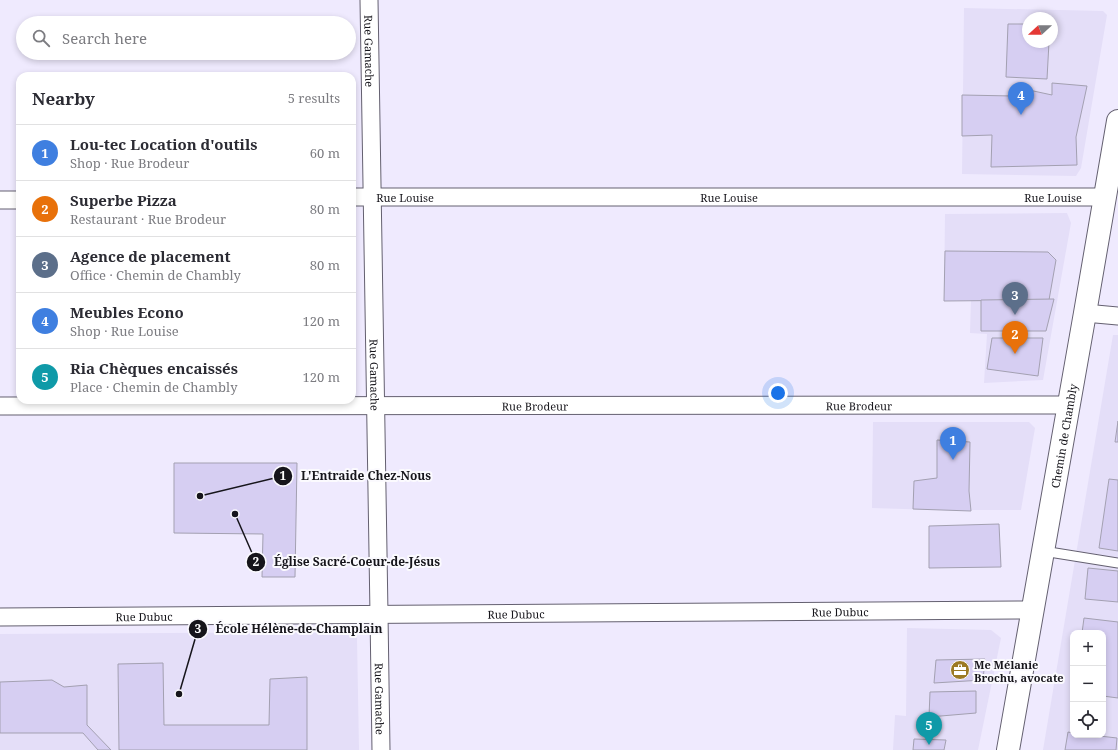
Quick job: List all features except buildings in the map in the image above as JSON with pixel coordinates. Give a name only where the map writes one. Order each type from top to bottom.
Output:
[{"type":"main road","name":"Chemin de Chambly","points":[[1008,750],[1118,121]]},
{"type":"street","name":"Rue Gamache","points":[[368,0],[376,406],[380,750]]},
{"type":"street","name":"Rue Louise","points":[[356,197],[1105,197]]},
{"type":"street","points":[[0,200],[16,200]]},
{"type":"street","points":[[1085,313],[1118,316]]},
{"type":"street","name":"Rue Brodeur","points":[[0,406],[1069,405]]},
{"type":"street","name":"Rue Dubuc","points":[[0,617],[1033,610]]},
{"type":"lane","points":[[1043,551],[1118,563]]},
{"type":"shaded area","points":[[964,8],[1103,11],[1107,15],[1081,168],[1076,176],[962,174]]},
{"type":"shaded area","points":[[1067,213],[1071,223],[1043,380],[984,383],[987,334],[970,333],[971,300],[944,301],[945,214]]},
{"type":"shaded area","points":[[1113,335],[1118,335],[1118,750],[1043,750]]},
{"type":"shaded area","points":[[873,422],[1029,422],[1035,428],[1021,510],[872,508]]},
{"type":"shaded area","points":[[907,628],[991,630],[1001,638],[978,750],[893,750],[895,715],[906,716]]},
{"type":"shaded area","points":[[355,633],[357,638],[359,750],[0,750],[0,634]]},
{"type":"place","name":"Meubles Econo","points":[[1021,115]]},
{"type":"place","name":"Agence de placement","points":[[1015,315]]},
{"type":"place","name":"Superbe Pizza","points":[[1015,354]]},
{"type":"place","name":"Lou-tec Location d'outils","points":[[953,460]]},
{"type":"place","name":"L'Entraide Chez-Nous","points":[[200,496]]},
{"type":"place","name":"Église Sacré-Coeur-de-Jésus","points":[[235,514]]},
{"type":"place","name":"Me Mélanie Brochu, avocate","points":[[960,670]]},
{"type":"place","name":"École Hélène-de-Champlain","points":[[179,694]]},
{"type":"place","name":"Ria Chèques encaissés","points":[[929,745]]}]
